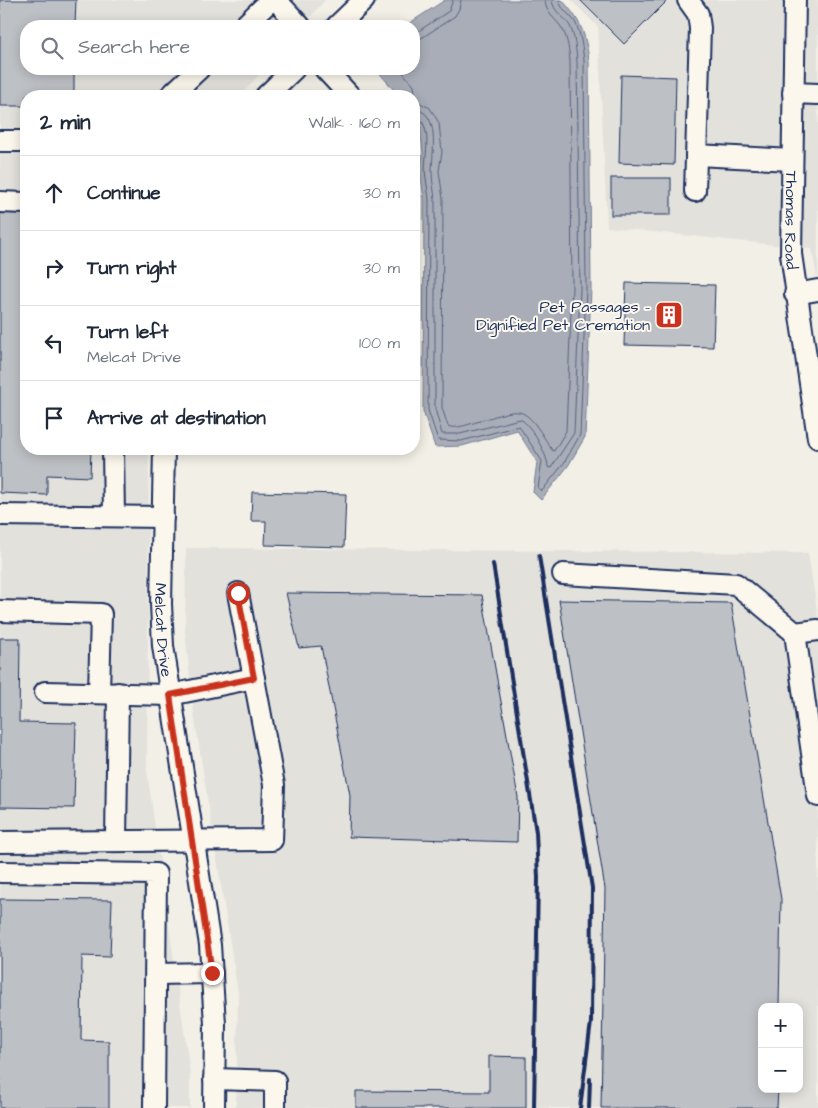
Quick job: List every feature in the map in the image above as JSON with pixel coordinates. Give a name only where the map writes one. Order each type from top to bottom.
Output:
[{"type":"street","points":[[250,20],[271,0]]},
{"type":"street","points":[[276,0],[294,20]]},
{"type":"street","points":[[343,20],[364,0]]},
{"type":"street","points":[[688,0],[698,14],[700,28],[696,191]]},
{"type":"street","name":"Thomas Road","points":[[794,0],[791,254],[818,438]]},
{"type":"street","points":[[179,90],[193,75]]},
{"type":"street","points":[[272,90],[288,75]]},
{"type":"street","points":[[331,75],[344,90]]},
{"type":"street","points":[[793,93],[818,94]]},
{"type":"street","points":[[0,141],[20,141]]},
{"type":"street","points":[[696,155],[792,160]]},
{"type":"street","points":[[0,202],[20,202]]},
{"type":"street","points":[[796,294],[818,290]]},
{"type":"street","points":[[114,455],[114,516]]},
{"type":"street","name":"Melcat Drive","points":[[164,455],[161,604],[163,646],[212,973],[214,1108]]},
{"type":"street","points":[[0,515],[163,516]]},
{"type":"street","points":[[563,574],[736,584],[795,633],[818,796]]},
{"type":"street","points":[[0,842],[272,840],[274,785],[238,593]]},
{"type":"street","points":[[0,611],[101,614],[109,693],[116,842]]},
{"type":"street","points":[[795,633],[818,630]]},
{"type":"street","points":[[45,692],[170,695],[254,678]]},
{"type":"street","points":[[0,872],[156,874],[154,1108]]},
{"type":"street","points":[[156,974],[212,973]]},
{"type":"street","points":[[214,1079],[275,1081],[275,1108]]},
{"type":"shaded area","points":[[0,0],[325,0],[307,20],[20,20],[20,75],[259,75],[245,90],[20,90],[20,455],[149,455],[147,771],[190,1073],[190,1108],[0,1108]]},
{"type":"shaded area","points":[[571,0],[818,0],[818,283],[812,249],[607,227],[598,27]]},
{"type":"shaded area","points":[[186,548],[808,553],[818,616],[818,1108],[236,1108],[238,993],[194,714],[185,632]]},
{"type":"water","points":[[445,0],[562,0],[574,14],[584,34],[589,60],[591,289],[585,437],[568,466],[541,500],[533,492],[537,462],[517,430],[462,446],[435,447],[423,411],[424,199],[420,170],[423,153],[420,127],[420,90],[394,90],[381,75],[420,75],[420,20],[414,20]]},
{"type":"building","points":[[0,0],[76,0],[75,20],[20,20],[20,75],[74,75],[74,90],[20,90],[20,106],[0,106]]},
{"type":"building","points":[[580,0],[664,0],[666,2],[624,44]]},
{"type":"building","points":[[621,75],[676,77],[674,165],[619,163]]},
{"type":"building","points":[[611,178],[671,178],[671,215],[611,215]]},
{"type":"building","points":[[0,211],[20,212],[20,455],[91,455],[90,477],[47,475],[47,495],[0,493]]},
{"type":"building","name":"Pet Passages - Dignified Pet Cremation","points":[[626,283],[715,285],[713,347],[624,345]]},
{"type":"building","points":[[252,492],[346,494],[344,547],[265,545],[266,521],[251,521]]},
{"type":"building","points":[[286,593],[482,595],[518,797],[517,842],[349,837],[350,795],[321,646],[299,648]]},
{"type":"building","points":[[559,600],[731,603],[781,899],[779,1003],[758,1003],[758,1093],[778,1093],[777,1108],[601,1108],[605,889]]},
{"type":"building","points":[[0,638],[20,638],[19,722],[76,723],[74,808],[0,807]]},
{"type":"building","points":[[0,899],[112,900],[110,957],[82,956],[81,1040],[109,1041],[109,1108],[0,1108]]},
{"type":"building","points":[[489,1056],[526,1057],[526,1108],[356,1108],[356,1091],[489,1092]]},
{"type":"railway","points":[[539,556],[592,888],[591,1022],[580,1108]]},
{"type":"railway","points":[[493,564],[536,832],[538,878],[534,1108]]},
{"type":"railway","points":[[589,1108],[590,1079]]},
{"type":"place","name":"Pet Passages - Dignified Pet Cremation","points":[[669,315]]},
{"type":"route","points":[[212,973],[210,945],[170,695],[254,678],[238,593]]}]
